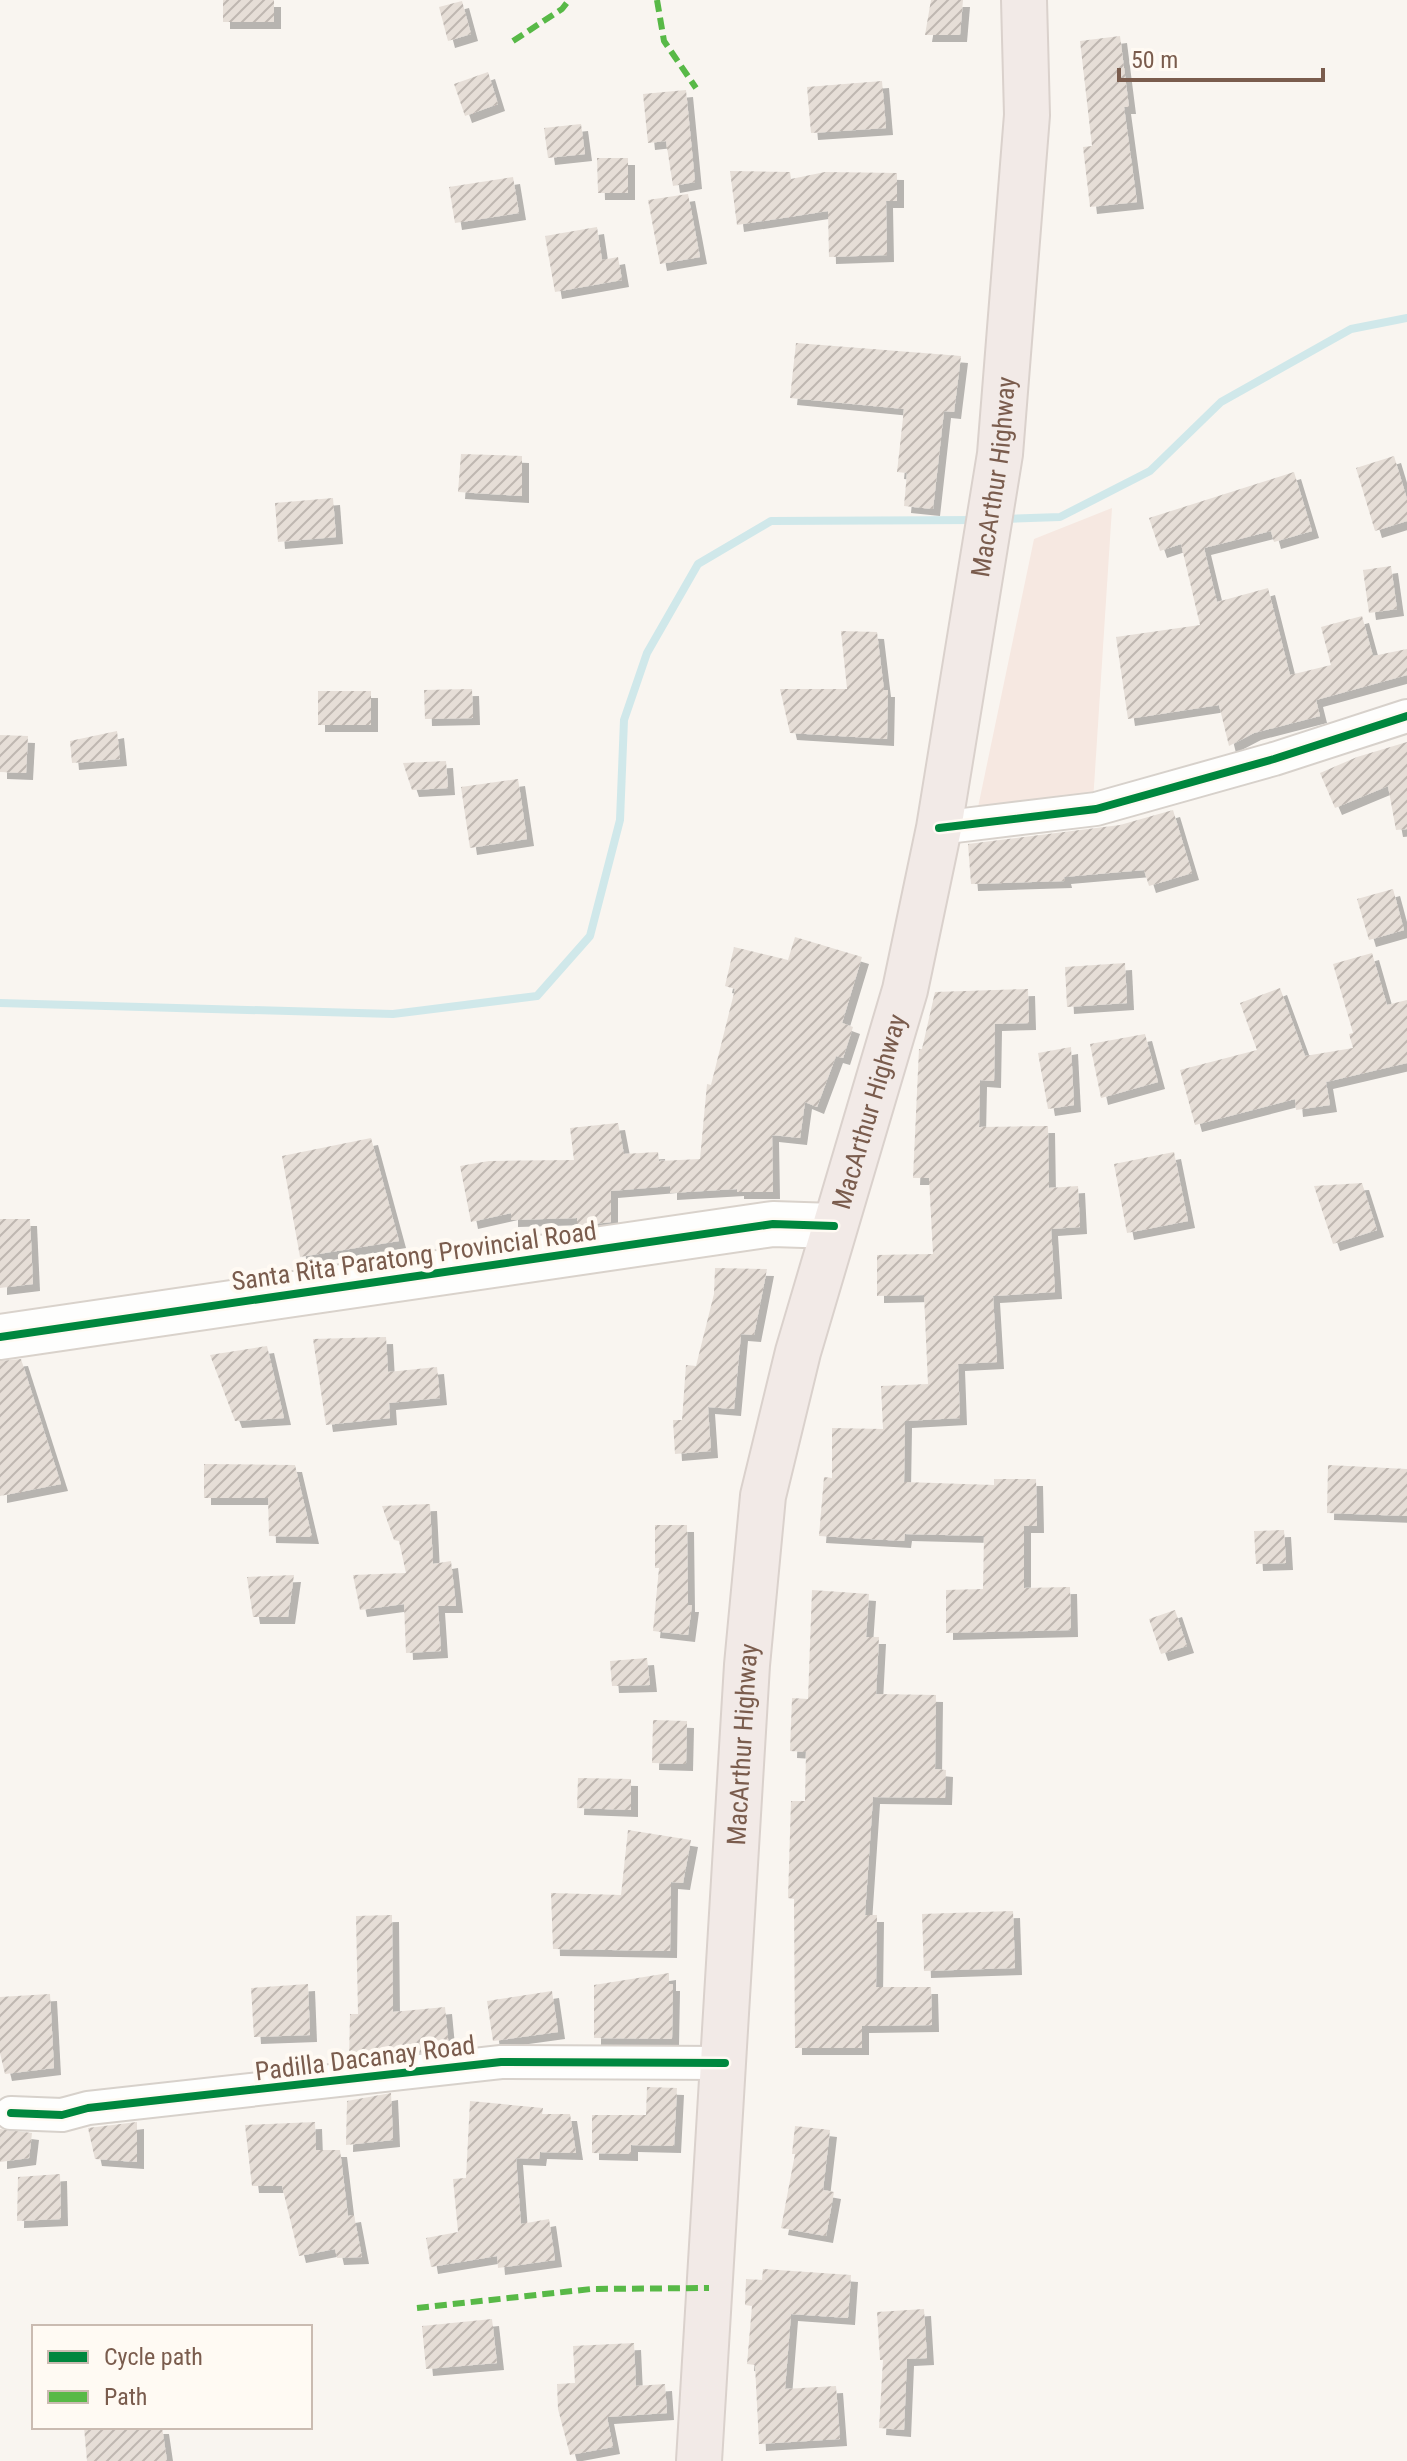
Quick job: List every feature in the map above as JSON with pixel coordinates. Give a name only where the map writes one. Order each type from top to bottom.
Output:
[{"type":"highway","name":"MacArthur Highway","points":[[699,2461],[747,1665],[763,1496],[798,1352],[905,990],[939,828],[1000,454],[1027,115],[1024,0]]},
{"type":"street","points":[[939,828],[1096,809],[1274,759],[1407,716]]},
{"type":"street","name":"Santa Rita Paratong Provincial Road","points":[[0,1337],[773,1224],[834,1226]]},
{"type":"street","name":"Padilla Dacanay Road","points":[[11,2113],[62,2115],[88,2108],[501,2062],[725,2063]]},
{"type":"shaded area","points":[[1112,508],[1093,802],[977,812],[1034,539]]},
{"type":"building","points":[[223,0],[274,0],[274,22],[223,22]]},
{"type":"building","points":[[931,0],[963,0],[960,35],[925,35]]},
{"type":"building","points":[[462,1],[471,34],[448,41],[439,7]]},
{"type":"building","points":[[1120,36],[1129,107],[1124,107],[1137,202],[1090,207],[1083,147],[1092,146],[1080,41]]},
{"type":"building","points":[[488,72],[498,104],[465,116],[454,84]]},
{"type":"building","points":[[882,81],[886,128],[811,133],[807,87]]},
{"type":"building","points":[[686,90],[695,182],[673,186],[666,141],[648,143],[643,94]]},
{"type":"building","points":[[581,124],[585,154],[548,158],[544,128]]},
{"type":"building","points":[[597,158],[628,158],[628,193],[598,193]]},
{"type":"building","points":[[730,171],[790,172],[791,179],[825,172],[897,173],[897,201],[886,201],[887,255],[829,257],[828,211],[737,225]]},
{"type":"building","points":[[513,177],[519,213],[455,223],[449,187]]},
{"type":"building","points":[[688,194],[700,257],[660,264],[648,200]]},
{"type":"building","points":[[597,227],[602,260],[618,257],[622,280],[555,292],[545,236]]},
{"type":"building","points":[[796,343],[961,356],[954,412],[944,411],[933,509],[904,506],[907,473],[897,472],[904,409],[790,398]]},
{"type":"building","points":[[461,454],[522,456],[522,496],[458,492]]},
{"type":"building","points":[[1394,456],[1407,499],[1407,521],[1375,531],[1356,468]]},
{"type":"building","points":[[1294,472],[1312,531],[1274,542],[1271,531],[1204,548],[1217,602],[1268,588],[1290,675],[1331,665],[1321,627],[1362,616],[1373,656],[1407,649],[1407,675],[1316,700],[1320,716],[1254,733],[1229,746],[1219,705],[1128,719],[1116,637],[1200,625],[1181,544],[1160,551],[1149,518]]},
{"type":"building","points":[[333,498],[336,537],[278,542],[275,503]]},
{"type":"building","points":[[1391,566],[1397,609],[1369,613],[1363,570]]},
{"type":"building","points":[[841,631],[877,632],[884,690],[888,690],[887,739],[790,733],[780,689],[847,689]]},
{"type":"building","points":[[472,689],[473,718],[425,719],[424,690]]},
{"type":"building","points":[[318,691],[371,691],[371,725],[318,725]]},
{"type":"building","points":[[117,731],[120,759],[72,763],[70,741]]},
{"type":"building","points":[[0,735],[28,736],[26,773],[0,772]]},
{"type":"building","points":[[1407,742],[1407,829],[1396,830],[1388,786],[1335,808],[1320,773],[1357,757]]},
{"type":"building","points":[[446,761],[448,788],[412,790],[403,763]]},
{"type":"building","points":[[518,779],[527,839],[470,848],[461,787]]},
{"type":"building","points":[[1173,810],[1192,873],[1149,886],[1144,870],[1064,877],[1065,881],[971,884],[968,844],[1120,825]]},
{"type":"building","points":[[1393,889],[1404,930],[1369,940],[1357,899]]},
{"type":"building","points":[[795,937],[862,957],[842,1023],[853,1027],[843,1058],[836,1056],[817,1107],[805,1102],[800,1138],[772,1135],[773,1192],[737,1192],[737,1189],[670,1193],[670,1186],[611,1191],[611,1222],[577,1226],[577,1218],[511,1220],[511,1213],[471,1222],[460,1166],[489,1161],[574,1160],[570,1128],[618,1123],[624,1154],[658,1152],[659,1161],[700,1159],[707,1084],[711,1085],[735,989],[725,986],[734,947],[788,960]]},
{"type":"building","points":[[1372,953],[1387,1005],[1407,1000],[1407,1063],[1326,1082],[1330,1105],[1296,1110],[1295,1099],[1195,1125],[1180,1070],[1257,1050],[1240,1003],[1280,988],[1305,1056],[1353,1048],[1349,1034],[1353,1033],[1333,964]]},
{"type":"building","points":[[1125,963],[1127,1003],[1067,1007],[1065,967]]},
{"type":"building","points":[[1028,989],[1029,1023],[995,1024],[994,1081],[980,1080],[979,1127],[1048,1126],[1049,1188],[1078,1186],[1080,1227],[1051,1229],[1055,1292],[993,1296],[997,1362],[958,1364],[960,1418],[905,1421],[904,1482],[994,1485],[994,1479],[1036,1479],[1037,1526],[1024,1526],[1024,1588],[1070,1587],[1071,1630],[946,1633],[946,1590],[983,1589],[984,1536],[905,1534],[904,1541],[819,1536],[824,1477],[832,1478],[832,1428],[883,1429],[881,1386],[928,1384],[924,1295],[877,1296],[877,1255],[933,1254],[929,1178],[913,1178],[919,1049],[922,1049],[935,992]]},
{"type":"building","points":[[1145,1034],[1158,1082],[1101,1098],[1090,1044]]},
{"type":"building","points":[[1071,1047],[1074,1105],[1048,1109],[1038,1053]]},
{"type":"building","points":[[371,1138],[399,1241],[300,1257],[282,1156]]},
{"type":"building","points":[[1174,1152],[1188,1221],[1127,1233],[1114,1164]]},
{"type":"building","points":[[1362,1183],[1377,1230],[1333,1244],[1314,1186]]},
{"type":"building","points":[[0,1219],[30,1219],[33,1284],[0,1288]]},
{"type":"building","points":[[715,1268],[767,1269],[754,1335],[741,1334],[734,1409],[708,1407],[711,1451],[675,1454],[673,1420],[682,1420],[686,1365],[696,1366],[714,1294]]},
{"type":"building","points":[[386,1337],[388,1372],[437,1367],[440,1398],[389,1403],[390,1418],[326,1425],[313,1339]]},
{"type":"building","points":[[267,1346],[284,1418],[235,1421],[210,1355]]},
{"type":"building","points":[[21,1359],[61,1484],[0,1496],[0,1361]]},
{"type":"building","points":[[204,1464],[295,1465],[312,1537],[269,1536],[268,1498],[204,1498]]},
{"type":"building","points":[[1328,1465],[1407,1469],[1407,1516],[1327,1513]]},
{"type":"building","points":[[430,1504],[433,1564],[451,1561],[456,1606],[438,1606],[441,1651],[406,1653],[404,1604],[360,1610],[353,1575],[406,1573],[399,1541],[394,1540],[382,1506]]},
{"type":"building","points":[[655,1525],[687,1525],[688,1605],[692,1605],[688,1635],[653,1631],[659,1568],[655,1568]]},
{"type":"building","points":[[1284,1530],[1286,1563],[1256,1564],[1254,1531]]},
{"type":"building","points":[[294,1575],[288,1617],[253,1617],[247,1577]]},
{"type":"building","points":[[812,1590],[869,1594],[866,1637],[879,1637],[876,1694],[936,1695],[935,1769],[946,1770],[945,1798],[873,1797],[865,1915],[877,1915],[876,1987],[931,1987],[932,2025],[862,2026],[862,2048],[795,2048],[794,1899],[788,1898],[791,1801],[805,1801],[806,1752],[790,1751],[792,1698],[808,1699]]},
{"type":"building","points":[[1175,1610],[1187,1646],[1161,1654],[1149,1619]]},
{"type":"building","points":[[647,1658],[650,1685],[612,1686],[610,1661]]},
{"type":"building","points":[[653,1720],[687,1721],[686,1764],[652,1763]]},
{"type":"building","points":[[578,1778],[631,1779],[631,1810],[577,1808]]},
{"type":"building","points":[[628,1830],[691,1840],[683,1883],[671,1882],[670,1951],[553,1949],[551,1893],[621,1895]]},
{"type":"building","points":[[1013,1911],[1015,1968],[924,1971],[922,1914]]},
{"type":"building","points":[[392,1915],[393,2012],[445,2007],[449,2049],[349,2060],[350,2014],[358,2014],[356,1916]]},
{"type":"building","points":[[669,1973],[669,1984],[673,1984],[672,2039],[594,2038],[594,1985]]},
{"type":"building","points":[[308,1984],[310,2035],[254,2037],[251,1988]]},
{"type":"building","points":[[552,1991],[558,2032],[493,2041],[487,2001]]},
{"type":"building","points":[[50,1994],[54,2068],[5,2074],[0,2053],[0,1997]]},
{"type":"building","points":[[647,2087],[677,2088],[674,2146],[631,2145],[631,2154],[592,2153],[592,2115],[646,2115]]},
{"type":"building","points":[[391,2093],[393,2140],[346,2145],[347,2101]]},
{"type":"building","points":[[470,2101],[543,2108],[542,2114],[570,2114],[576,2153],[540,2152],[539,2159],[516,2158],[521,2224],[549,2219],[555,2260],[498,2268],[497,2256],[431,2267],[426,2238],[458,2232],[453,2179],[466,2178]]},
{"type":"building","points":[[137,2122],[137,2162],[95,2159],[88,2128]]},
{"type":"building","points":[[315,2122],[316,2150],[340,2150],[348,2216],[354,2215],[362,2257],[337,2258],[335,2249],[299,2256],[282,2186],[252,2186],[245,2125]]},
{"type":"building","points":[[795,2126],[830,2130],[823,2190],[834,2192],[826,2236],[781,2228],[795,2154],[792,2154]]},
{"type":"building","points":[[0,2129],[32,2133],[29,2158],[0,2162]]},
{"type":"building","points":[[60,2174],[61,2219],[17,2221],[18,2177]]},
{"type":"building","points":[[763,2269],[851,2275],[848,2318],[791,2314],[785,2389],[836,2386],[840,2439],[759,2444],[755,2365],[747,2364],[752,2306],[745,2305],[746,2279],[762,2280]]},
{"type":"building","points":[[924,2309],[927,2358],[907,2359],[904,2430],[879,2428],[883,2360],[880,2360],[877,2312]]},
{"type":"building","points":[[492,2319],[497,2363],[426,2369],[422,2326]]},
{"type":"building","points":[[634,2343],[636,2386],[665,2384],[667,2413],[607,2417],[613,2447],[570,2455],[558,2409],[557,2384],[575,2383],[573,2346]]},
{"type":"building","points":[[84,2429],[162,2429],[167,2461],[87,2461]]},
{"type":"waterway","points":[[1003,519],[1060,517],[1150,471],[1221,402],[1351,329],[1407,318]]},
{"type":"waterway","points":[[0,1003],[393,1014],[537,996],[590,936],[620,820],[624,720],[647,653],[698,564],[771,521],[977,520]]},
{"type":"marked path","points":[[513,41],[562,9],[569,0]]},
{"type":"marked path","points":[[657,0],[664,41],[696,88]]},
{"type":"marked path","points":[[417,2308],[591,2289],[709,2288]]},
{"type":"cycle path","points":[[939,828],[1096,809],[1274,759],[1407,716]]},
{"type":"cycle path","points":[[0,1337],[773,1224],[834,1226]]},
{"type":"cycle path","points":[[11,2113],[62,2115],[88,2108],[501,2062],[725,2063]]}]
